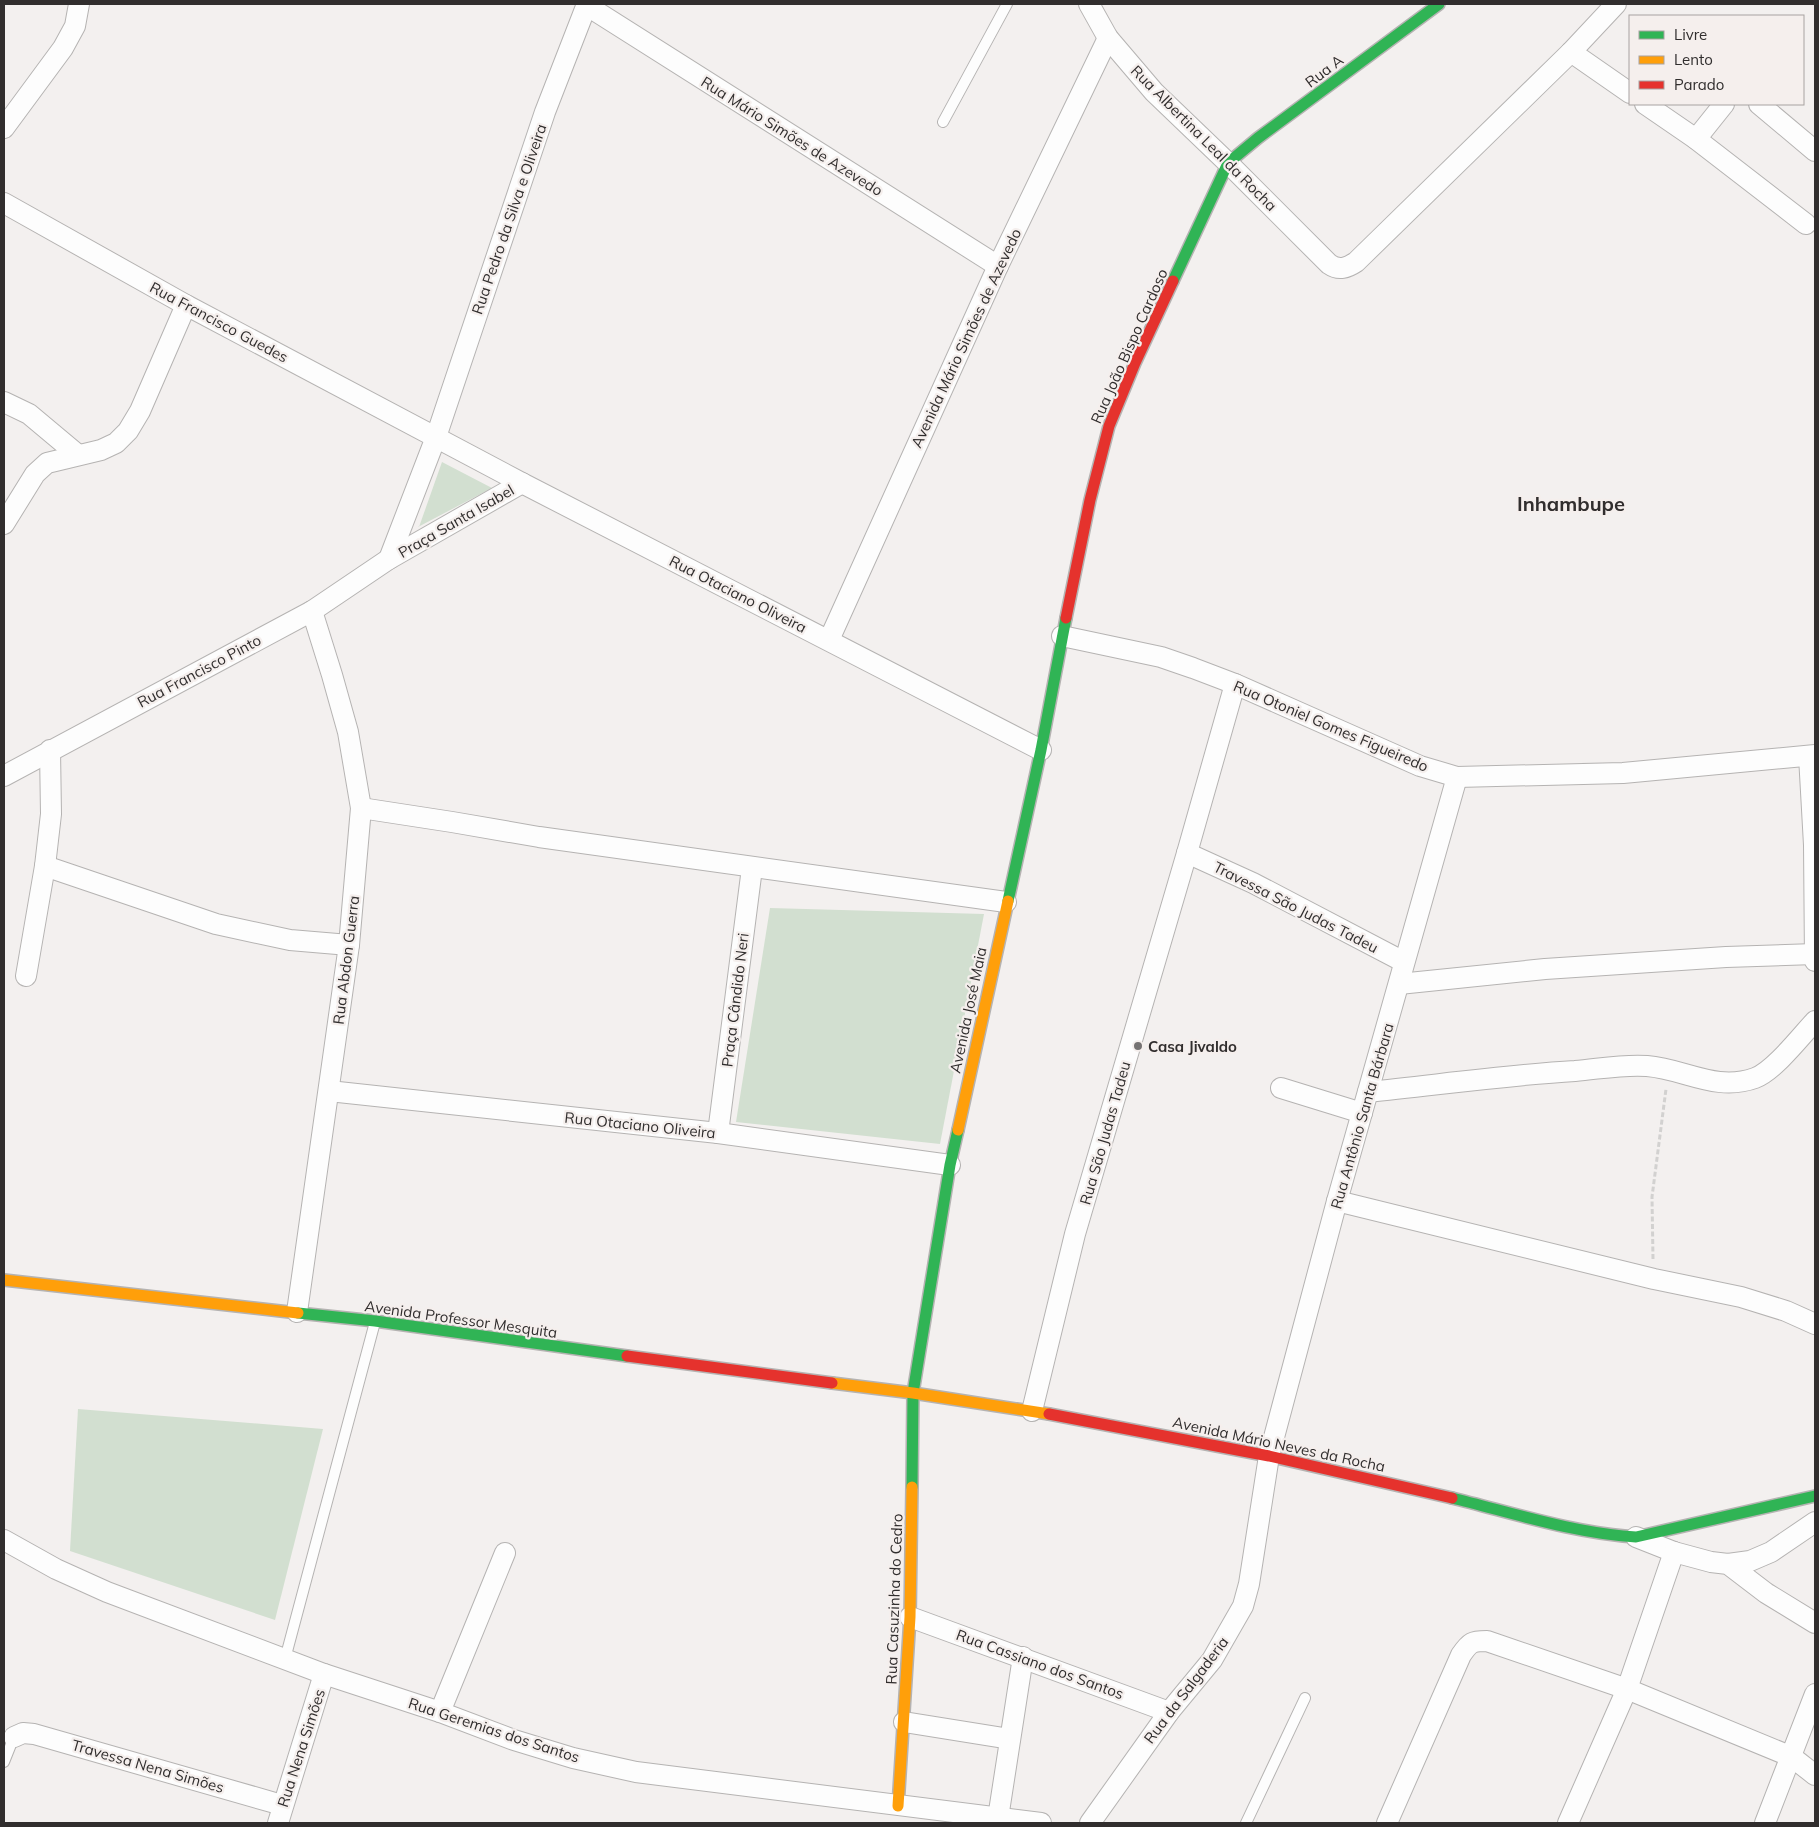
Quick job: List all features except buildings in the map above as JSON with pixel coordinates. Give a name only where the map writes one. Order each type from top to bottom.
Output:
[{"type":"street","points":[[4,128],[63,48],[75,26],[79,4]]},
{"type":"street","name":"Rua Mário Simões de Azevedo","points":[[586,4],[998,266]]},
{"type":"street","name":"Rua Pedro da Silva e Oliveira","points":[[390,559],[436,437],[545,112],[586,4]]},
{"type":"street","name":"Rua Albertina Leal da Rocha","points":[[1089,4],[1108,38],[1154,92],[1329,264],[1342,269],[1350,267],[1356,262],[1571,52]]},
{"type":"street","name":"Rua A","points":[[1228,164],[1258,138],[1439,4]]},
{"type":"street","points":[[1616,4],[1571,52],[1629,93]]},
{"type":"street","name":"Avenida Mário Simões de Azevedo","points":[[829,640],[998,266],[1108,38]]},
{"type":"street","points":[[1646,105],[1696,139],[1806,224]]},
{"type":"street","points":[[1696,139],[1723,105]]},
{"type":"street","points":[[1760,105],[1815,151]]},
{"type":"street","name":"Rua João Bispo Cardoso","points":[[1062,636],[1090,500],[1109,426],[1135,363],[1228,164]]},
{"type":"street","name":"Rua Francisco Guedes","points":[[4,203],[186,305],[436,437]]},
{"type":"street","points":[[4,524],[35,474],[47,463],[101,450],[116,443],[128,431],[140,411],[186,305]]},
{"type":"street","points":[[4,402],[29,414],[78,455]]},
{"type":"street","name":"Rua Otaciano Oliveira","points":[[436,437],[1040,750]]},
{"type":"street","name":"Praça Santa Isabel","points":[[390,559],[522,483]]},
{"type":"street","name":"Rua Francisco Pinto","points":[[4,776],[312,611],[390,559]]},
{"type":"street","name":"Rua Abdon Guerra","points":[[297,1312],[349,945],[361,808],[348,732],[312,611]]},
{"type":"street","name":"Rua Otoniel Gomes Figueiredo","points":[[1062,636],[1161,657],[1235,684],[1420,766],[1457,777],[1623,773],[1812,755]]},
{"type":"street","name":"Avenida José Maia","points":[[913,1393],[950,1164],[1040,750],[1062,636]]},
{"type":"street","name":"Rua São Judas Tadeu","points":[[1032,1410],[1075,1234],[1235,684]]},
{"type":"street","points":[[26,976],[45,866],[51,814],[50,750]]},
{"type":"street","points":[[1400,984],[1545,969],[1726,957],[1815,956],[1812,755]]},
{"type":"street","name":"Rua Antônio Santa Bárbara","points":[[1269,1456],[1337,1201],[1400,984],[1404,962],[1457,777]]},
{"type":"street","points":[[361,808],[549,839],[1006,902]]},
{"type":"street","name":"Travessa São Judas Tadeu","points":[[1187,853],[1261,887],[1404,962]]},
{"type":"street","points":[[45,866],[216,924],[290,940],[349,945]]},
{"type":"street","name":"Praça Cândido Neri","points":[[718,1133],[752,868]]},
{"type":"street","points":[[1368,1092],[1510,1075],[1645,1066],[1668,1068],[1718,1083],[1733,1083],[1756,1078],[1770,1068],[1815,1021]]},
{"type":"street","points":[[1281,1088],[1362,1113]]},
{"type":"street","name":"Rua Otaciano Oliveira","points":[[329,1091],[718,1133],[950,1164]]},
{"type":"street","points":[[1337,1201],[1654,1279],[1741,1297],[1786,1311],[1815,1324]]},
{"type":"street","name":"Avenida Professor Mesquita","points":[[4,1280],[375,1321],[562,1348],[913,1393]]},
{"type":"street","name":"Avenida Mário Neves da Rocha","points":[[913,1393],[1032,1410],[1269,1456],[1422,1490],[1569,1528],[1608,1535],[1636,1536],[1815,1496]]},
{"type":"street","name":"Rua Casuzinha do Cedro","points":[[898,1806],[910,1617],[913,1393]]},
{"type":"street","name":"Rua da Salgaderia","points":[[1090,1823],[1169,1712],[1212,1660],[1243,1606],[1249,1584],[1269,1456]]},
{"type":"street","points":[[1636,1536],[1674,1552],[1710,1562],[1728,1564],[1750,1561],[1771,1552],[1815,1522]]},
{"type":"street","name":"Rua Geremias dos Santos","points":[[4,1540],[56,1569],[107,1592],[324,1674],[440,1712],[514,1740],[573,1758],[636,1772],[1041,1823]]},
{"type":"street","points":[[1568,1823],[1627,1689],[1674,1552]]},
{"type":"street","points":[[440,1712],[505,1553]]},
{"type":"street","points":[[1728,1564],[1766,1593],[1815,1623]]},
{"type":"street","name":"Rua Cassiano dos Santos","points":[[910,1617],[1169,1712]]},
{"type":"street","points":[[1387,1823],[1461,1655],[1467,1645],[1474,1641],[1487,1641],[1627,1689],[1792,1757],[1815,1775]]},
{"type":"street","points":[[998,1818],[1023,1657]]},
{"type":"street","name":"Rua Nena Simões","points":[[280,1814],[324,1674]]},
{"type":"street","points":[[1765,1823],[1815,1694]]},
{"type":"street","points":[[904,1722],[1010,1739]]},
{"type":"street","name":"Travessa Nena Simões","points":[[14,1737],[23,1733],[34,1734],[280,1814]]},
{"type":"lane","points":[[943,122],[1007,4]]},
{"type":"lane","points":[[285,1659],[375,1321]]},
{"type":"lane","points":[[1246,1823],[1304,1698]]},
{"type":"lane","points":[[4,1762],[14,1737]]},
{"type":"path","points":[[1654,1279],[1652,1196],[1668,1068]]},
{"type":"green space","points":[[442,462],[492,488],[419,526]]},
{"type":"green space","points":[[770,908],[984,914],[940,1144],[736,1122]]},
{"type":"green space","points":[[78,1409],[323,1429],[275,1620],[70,1551]]},
{"type":"traffic: fast","points":[[1173,281],[1228,163],[1258,138],[1439,4]]},
{"type":"traffic: fast","points":[[1008,901],[1041,750],[1066,618]]},
{"type":"traffic: fast","points":[[912,1487],[913,1393],[950,1165],[958,1130]]},
{"type":"traffic: fast","points":[[298,1313],[375,1321],[627,1356]]},
{"type":"traffic: fast","points":[[1452,1498],[1566,1527],[1636,1537],[1815,1496]]},
{"type":"traffic: slow","points":[[958,1130],[1008,901]]},
{"type":"traffic: slow","points":[[4,1280],[298,1313]]},
{"type":"traffic: slow","points":[[832,1383],[913,1393],[1049,1414]]},
{"type":"traffic: slow","points":[[898,1806],[910,1617],[912,1487]]},
{"type":"traffic: jam","points":[[1066,618],[1090,500],[1109,426],[1135,363],[1173,281]]},
{"type":"traffic: jam","points":[[627,1356],[832,1383]]},
{"type":"traffic: jam","points":[[1049,1414],[1269,1456],[1452,1498]]},
{"type":"place","name":"Casa Jivaldo","points":[[1138,1046]]},
{"type":"district","name":"Inhambupe","points":[[1571,503]]}]
